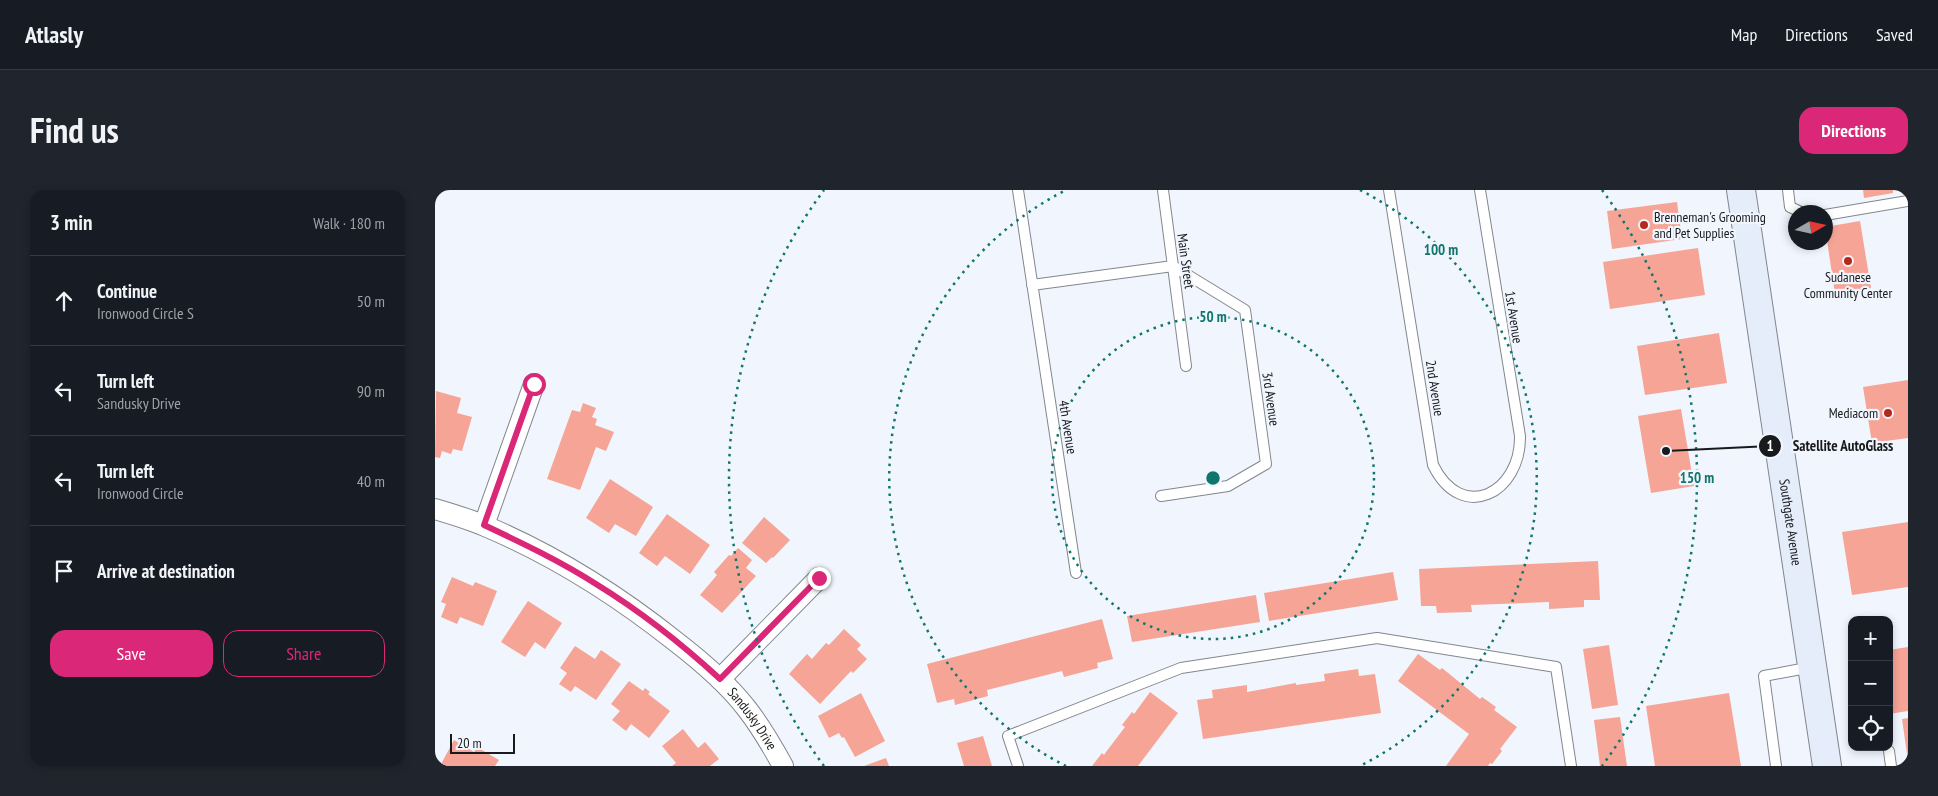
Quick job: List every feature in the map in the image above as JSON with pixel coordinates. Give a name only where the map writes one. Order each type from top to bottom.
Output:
[{"type":"street","name":"Southgate Avenue","points":[[1741,190],[1827,766]]},
{"type":"street","points":[[484,525],[534,384]]},
{"type":"street","name":"Sandusky Drive","points":[[435,509],[484,525],[546,555],[597,584],[645,617],[720,679],[745,707],[767,738],[783,766]]},
{"type":"street","points":[[720,679],[819,578]]},
{"type":"lane","name":"4th Avenue","points":[[1018,190],[1076,573]]},
{"type":"lane","name":"Main Street","points":[[1163,190],[1187,366]]},
{"type":"lane","name":"2nd Avenue","points":[[1389,190],[1433,465],[1440,478],[1451,489],[1464,496],[1480,497],[1495,490],[1508,480],[1517,465],[1521,449]]},
{"type":"lane","name":"1st Avenue","points":[[1480,190],[1521,449]]},
{"type":"lane","points":[[1788,190],[1790,205]]},
{"type":"lane","points":[[1833,214],[1908,202]]},
{"type":"lane","points":[[1032,286],[1173,266]]},
{"type":"lane","name":"3rd Avenue","points":[[1161,496],[1228,486],[1265,464],[1245,310],[1173,266]]},
{"type":"lane","points":[[1018,766],[1008,736],[1181,668],[1377,638],[1556,667],[1571,766]]},
{"type":"lane","points":[[1776,766],[1764,676],[1813,667]]},
{"type":"lane","points":[[1889,751],[1891,766]]},
{"type":"building","points":[[1863,190],[1893,190],[1893,193],[1864,198]]},
{"type":"building","name":"Brenneman's Grooming and Pet Supplies","points":[[1677,202],[1682,239],[1612,249],[1607,211]]},
{"type":"building","name":"Sudanese Community Center","points":[[1860,221],[1871,288],[1835,294],[1828,250],[1833,250],[1833,226]]},
{"type":"building","points":[[1698,248],[1705,295],[1610,309],[1603,262]]},
{"type":"building","points":[[1719,333],[1727,383],[1645,395],[1637,346]]},
{"type":"building","name":"Mediacom","points":[[1908,380],[1908,438],[1872,443],[1863,387]]},
{"type":"building","points":[[436,391],[461,398],[457,413],[472,417],[462,451],[453,449],[451,454],[442,451],[440,458],[435,457]]},
{"type":"building","points":[[583,403],[596,408],[592,417],[597,419],[595,425],[614,432],[606,451],[596,447],[580,490],[547,479],[572,410],[580,412]]},
{"type":"building","points":[[1681,409],[1694,486],[1651,493],[1638,416]]},
{"type":"building","points":[[610,479],[653,507],[636,536],[615,524],[609,533],[586,518]]},
{"type":"building","points":[[667,514],[710,545],[690,574],[665,556],[657,566],[639,553]]},
{"type":"building","points":[[764,517],[790,540],[766,563],[742,543]]},
{"type":"building","points":[[1908,522],[1908,587],[1852,595],[1842,532]]},
{"type":"building","points":[[738,548],[752,560],[746,568],[756,576],[722,613],[700,595],[717,575],[714,572]]},
{"type":"building","points":[[1598,561],[1600,600],[1584,600],[1584,607],[1549,609],[1549,602],[1471,605],[1472,612],[1437,613],[1436,606],[1421,606],[1419,569]]},
{"type":"building","points":[[1393,572],[1398,600],[1269,621],[1264,593]]},
{"type":"building","points":[[452,577],[473,586],[475,582],[497,591],[483,626],[460,617],[457,624],[441,617],[446,604],[441,602]]},
{"type":"building","points":[[1256,595],[1260,622],[1132,642],[1127,616]]},
{"type":"building","points":[[528,601],[562,623],[545,649],[535,642],[525,657],[501,642]]},
{"type":"building","points":[[1102,619],[1113,659],[1097,663],[1098,668],[1064,677],[1062,671],[987,690],[988,696],[955,705],[954,699],[937,703],[927,664]]},
{"type":"building","points":[[844,629],[861,645],[857,649],[867,659],[853,673],[851,671],[820,704],[789,674],[807,654],[812,659],[826,643],[829,645]]},
{"type":"building","points":[[1609,645],[1618,705],[1592,709],[1583,649]]},
{"type":"building","points":[[575,646],[595,659],[601,650],[621,664],[596,700],[575,686],[571,692],[559,684],[567,673],[560,668]]},
{"type":"building","points":[[1908,647],[1908,711],[1893,713],[1893,661],[1893,649]]},
{"type":"building","points":[[1418,654],[1440,670],[1442,668],[1480,699],[1482,697],[1496,707],[1494,710],[1517,727],[1500,749],[1502,751],[1492,764],[1490,763],[1488,766],[1446,766],[1469,734],[1398,681]]},
{"type":"building","points":[[1358,669],[1359,676],[1375,674],[1381,713],[1203,739],[1197,700],[1213,698],[1212,690],[1247,685],[1247,692],[1296,683],[1296,685],[1325,681],[1324,674]]},
{"type":"building","points":[[629,681],[643,691],[645,688],[650,692],[648,694],[670,711],[649,738],[631,724],[626,731],[612,720],[620,711],[611,704]]},
{"type":"building","points":[[1150,692],[1178,713],[1138,766],[1092,766],[1102,753],[1104,755],[1125,727],[1122,725],[1132,712],[1134,714]]},
{"type":"building","points":[[861,693],[885,741],[855,757],[844,737],[842,738],[839,733],[829,738],[818,716]]},
{"type":"building","points":[[1729,693],[1741,766],[1655,766],[1646,706]]},
{"type":"building","points":[[1620,717],[1627,766],[1600,766],[1594,720]]},
{"type":"building","points":[[1908,718],[1908,754],[1907,754],[1902,719]]},
{"type":"building","points":[[683,729],[698,748],[705,742],[719,759],[710,766],[672,766],[676,763],[662,746]]},
{"type":"building","points":[[983,736],[992,766],[964,766],[957,743]]},
{"type":"building","points":[[454,740],[474,752],[477,747],[499,760],[495,766],[440,766]]},
{"type":"building","points":[[886,758],[889,766],[864,766]]},
{"type":"place","name":"Brenneman's Grooming and Pet Supplies","points":[[1644,225]]},
{"type":"place","name":"Sudanese Community Center","points":[[1848,261]]},
{"type":"place","name":"Mediacom","points":[[1888,413]]},
{"type":"place","name":"Satellite AutoGlass","points":[[1666,451]]},
{"type":"route","points":[[534,384],[484,525],[546,555],[597,584],[645,617],[720,679],[819,578]]}]
